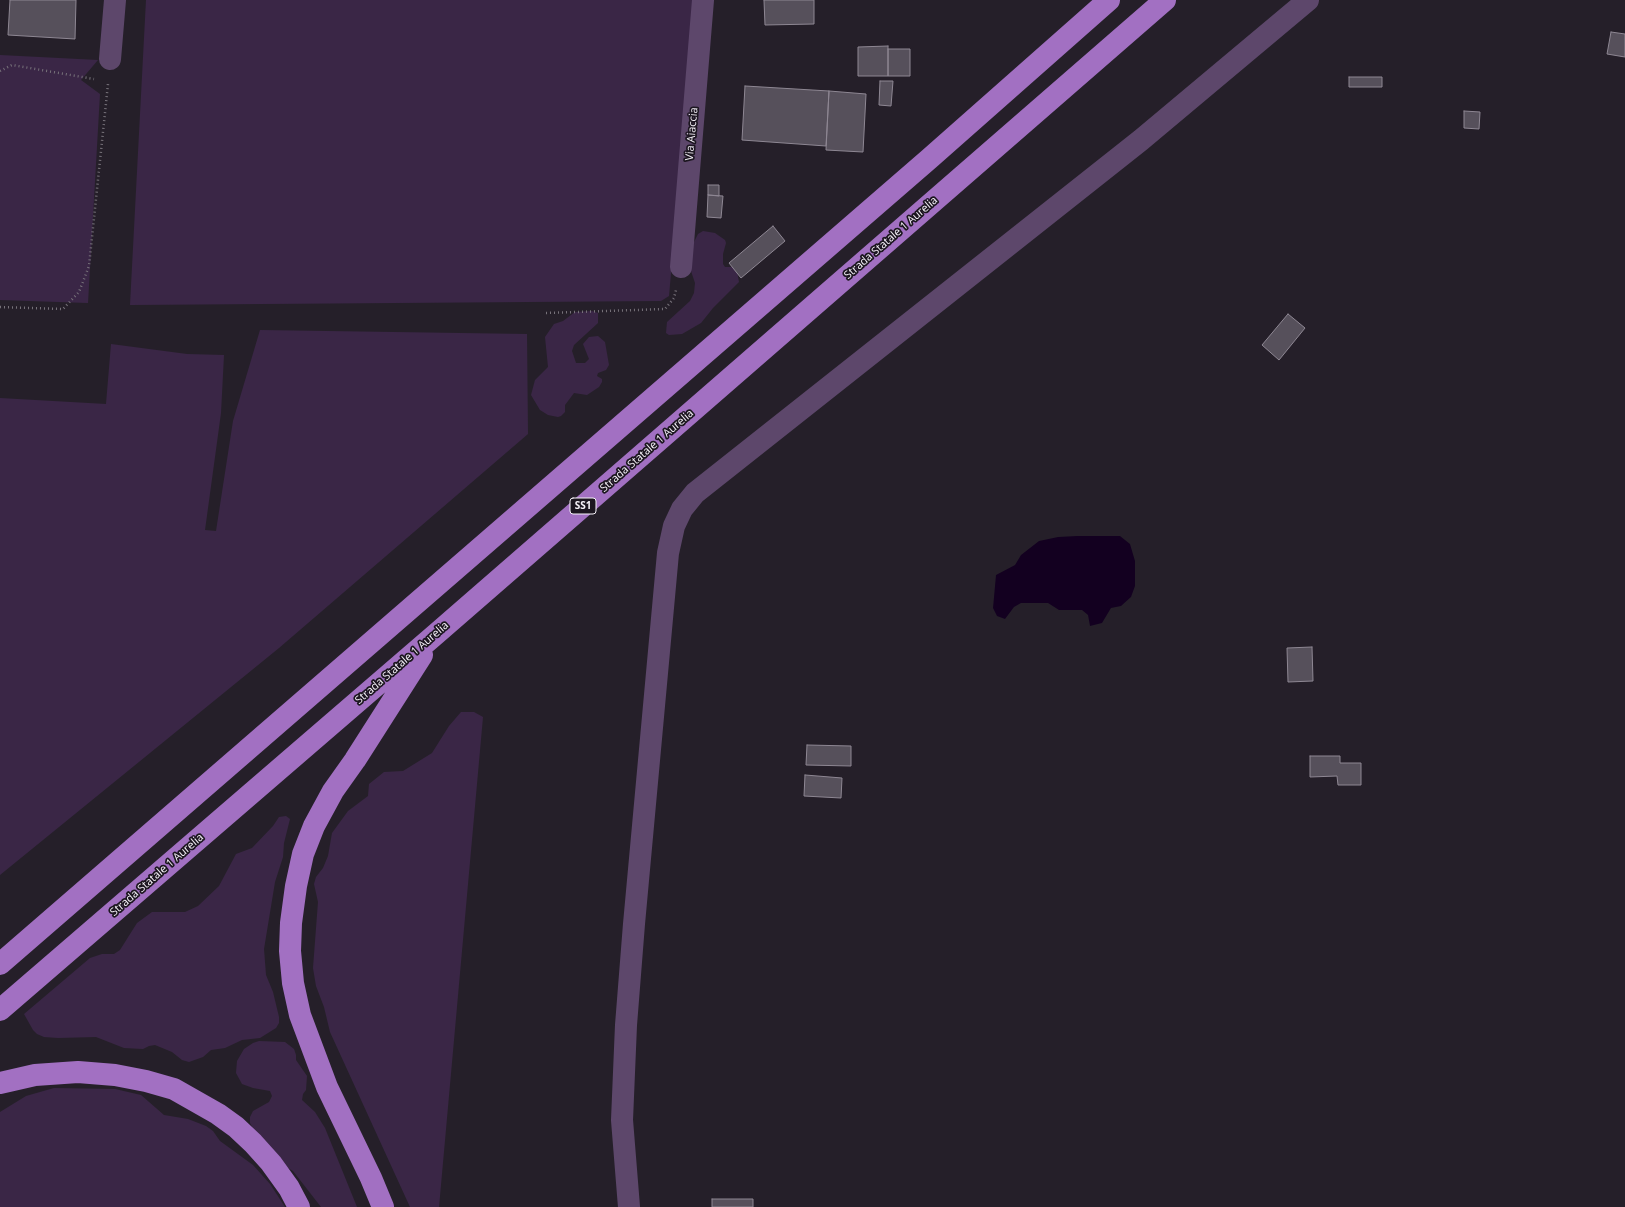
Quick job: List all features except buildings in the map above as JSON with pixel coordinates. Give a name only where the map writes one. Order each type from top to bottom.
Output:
[{"type":"highway","name":"Strada Statale 1 Aurelia","points":[[0,1010],[436,634],[1165,0]]},
{"type":"highway","points":[[0,964],[929,158],[1103,4]]},
{"type":"highway","points":[[383,1207],[371,1178],[327,1087],[300,1015],[293,983],[290,951],[291,923],[296,886],[303,854],[314,826],[333,791],[355,760],[436,634]]},
{"type":"highway","points":[[0,1083],[34,1075],[78,1072],[115,1075],[146,1081],[174,1089],[218,1114],[247,1138],[271,1163],[289,1188],[300,1207]]},
{"type":"street","points":[[110,59],[115,0]]},
{"type":"street","name":"Via Aiaccia","points":[[681,267],[703,0]]},
{"type":"street","points":[[629,1207],[622,1120],[626,1025],[668,553],[674,526],[682,509],[695,493],[1140,140],[1308,0]]},
{"type":"path","points":[[0,307],[62,309],[79,292],[90,266],[110,59]]},
{"type":"path","points":[[0,71],[12,65],[108,81]]},
{"type":"path","points":[[546,313],[665,309],[674,298],[681,267]]},
{"type":"shaded area","points":[[146,0],[695,0],[669,296],[661,301],[130,305]]},
{"type":"shaded area","points":[[0,55],[98,60],[81,80],[100,94],[88,303],[0,300]]},
{"type":"shaded area","points":[[703,231],[715,233],[725,240],[726,243],[723,254],[723,264],[725,267],[732,267],[737,271],[739,282],[713,308],[701,323],[682,334],[669,335],[666,333],[667,322],[690,301],[694,293],[695,283],[690,268],[690,250],[698,234]]},
{"type":"shaded area","points":[[592,311],[598,313],[598,323],[574,345],[572,351],[576,363],[585,363],[589,359],[583,344],[589,337],[598,336],[605,342],[609,365],[606,370],[598,373],[597,376],[602,379],[602,382],[599,387],[587,395],[574,393],[565,405],[565,412],[561,416],[558,417],[548,415],[540,410],[531,395],[535,380],[548,367],[545,337],[554,324],[563,321],[575,312]]},
{"type":"shaded area","points":[[260,330],[527,334],[528,434],[279,648],[0,875],[0,398],[106,404],[111,344],[187,354],[224,355],[221,413],[205,530],[216,531],[233,421]]},
{"type":"shaded area","points":[[1120,536],[1130,544],[1135,561],[1135,586],[1131,597],[1121,606],[1111,608],[1102,623],[1090,626],[1088,615],[1082,610],[1059,610],[1048,603],[1021,603],[1014,607],[1005,619],[997,616],[993,608],[996,575],[1015,565],[1021,555],[1039,541],[1058,537]]},
{"type":"shaded area","points":[[461,712],[474,712],[483,717],[439,1207],[410,1207],[330,1032],[324,1007],[316,986],[313,968],[318,902],[314,884],[316,877],[323,868],[328,856],[332,833],[348,811],[368,796],[369,784],[384,772],[403,771],[432,753],[449,726]]},
{"type":"shaded area","points":[[286,816],[290,819],[284,843],[283,857],[275,882],[264,949],[266,975],[273,992],[279,1017],[279,1023],[276,1028],[260,1038],[242,1040],[225,1048],[211,1050],[203,1057],[189,1062],[182,1060],[172,1052],[155,1045],[143,1049],[124,1048],[96,1037],[44,1037],[37,1034],[33,1030],[24,1014],[90,958],[102,954],[114,954],[120,950],[137,923],[152,912],[185,912],[198,906],[219,886],[236,854],[252,848],[273,826],[279,817]]},
{"type":"shaded area","points":[[259,1041],[285,1042],[294,1049],[296,1060],[307,1076],[306,1090],[303,1094],[302,1100],[315,1112],[325,1128],[357,1207],[321,1207],[293,1171],[283,1165],[256,1134],[250,1123],[250,1117],[253,1111],[269,1102],[272,1096],[270,1091],[253,1088],[242,1084],[236,1073],[237,1061],[244,1049]]},
{"type":"shaded area","points":[[54,1088],[115,1089],[141,1095],[164,1115],[188,1119],[206,1126],[213,1131],[220,1141],[253,1165],[270,1184],[285,1207],[0,1207],[0,1112],[26,1096]]}]
